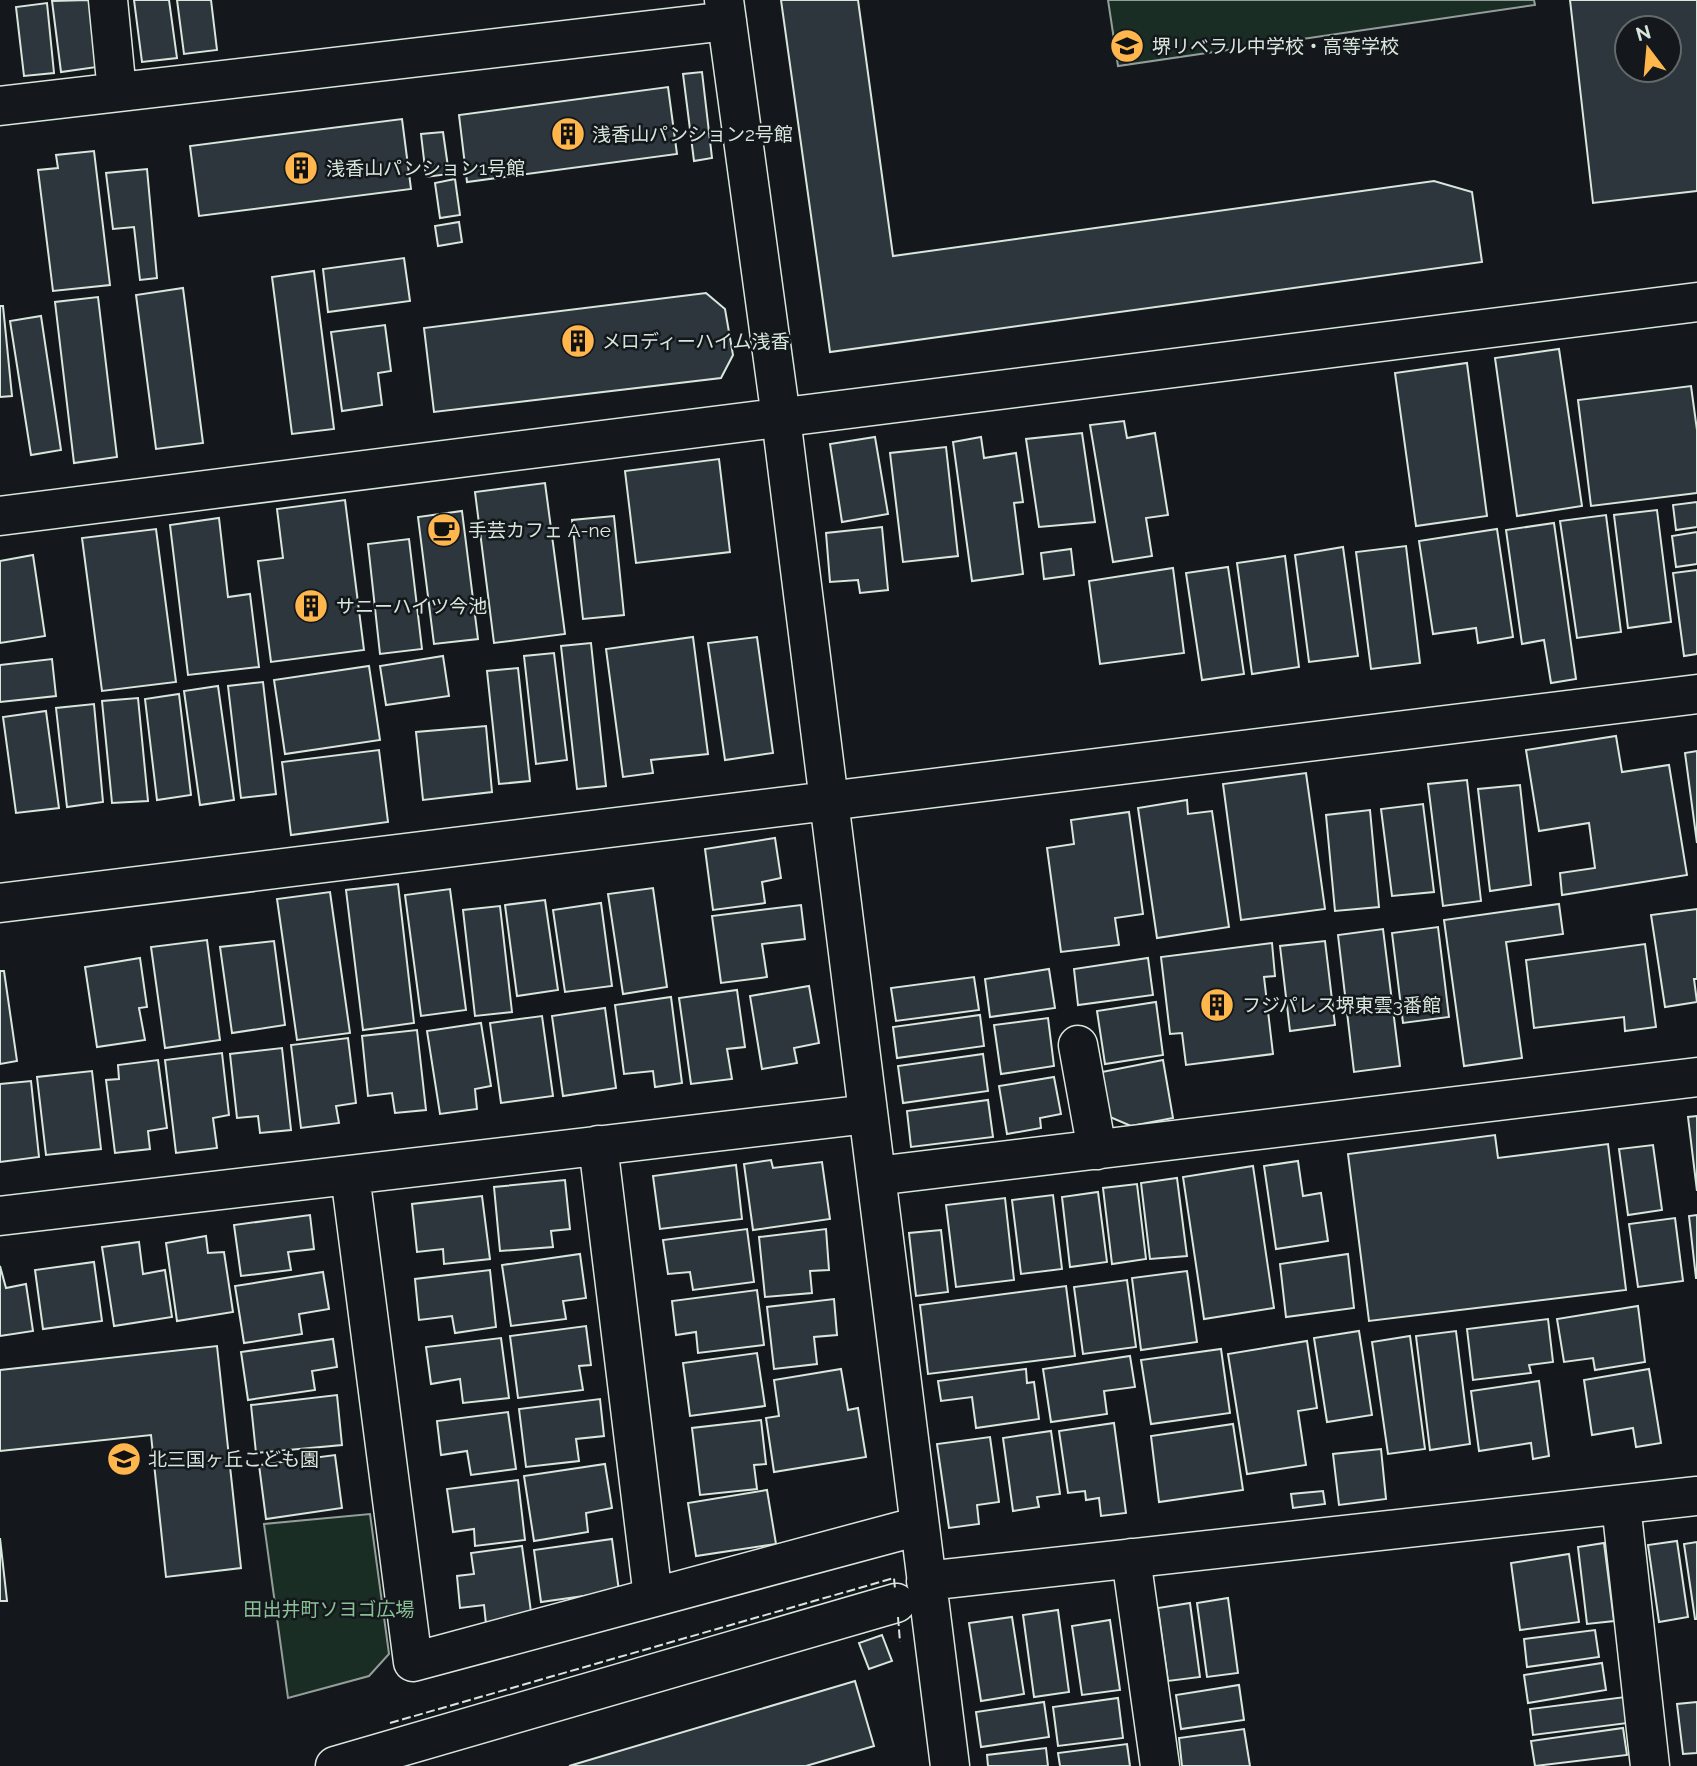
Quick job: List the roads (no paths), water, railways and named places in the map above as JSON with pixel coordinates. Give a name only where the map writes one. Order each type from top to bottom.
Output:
[{"type":"street","points":[[108,0],[117,92]]},
{"type":"street","points":[[0,106],[725,11],[781,418],[950,1766]]},
{"type":"street","points":[[0,516],[1697,302]]},
{"type":"street","points":[[0,902],[1697,694]]},
{"type":"street","points":[[1079,1045],[1097,1150]]},
{"type":"street","points":[[876,1176],[1697,1077]]},
{"type":"street","points":[[0,1216],[868,1114]]},
{"type":"street","points":[[598,1145],[653,1597]]},
{"type":"street","points":[[350,1175],[413,1662],[919,1526]]},
{"type":"street","points":[[926,1581],[1697,1496]]},
{"type":"street","points":[[1621,1505],[1650,1766]]},
{"type":"street","points":[[1131,1559],[1160,1766]]},
{"type":"street","points":[[346,1764],[896,1603]]},
{"type":"place","name":"堺リベラル中学校・高等学校","points":[[1127,46]]},
{"type":"place","name":"浅香山パンション2号館","points":[[568,134]]},
{"type":"place","name":"浅香山パンション1号館","points":[[301,168]]},
{"type":"place","name":"メロディーハイム浅香","points":[[578,341]]},
{"type":"place","name":"手芸カフェ A-ne","points":[[444,530]]},
{"type":"place","name":"サニーハイツ今池","points":[[311,606]]},
{"type":"place","name":"フジパレス堺東雲3番館","points":[[1217,1005]]},
{"type":"place","name":"北三国ヶ丘こども園","points":[[124,1459]]},
{"type":"park label","name":"田出井町ソヨゴ広場","points":[[329,1609]]}]
